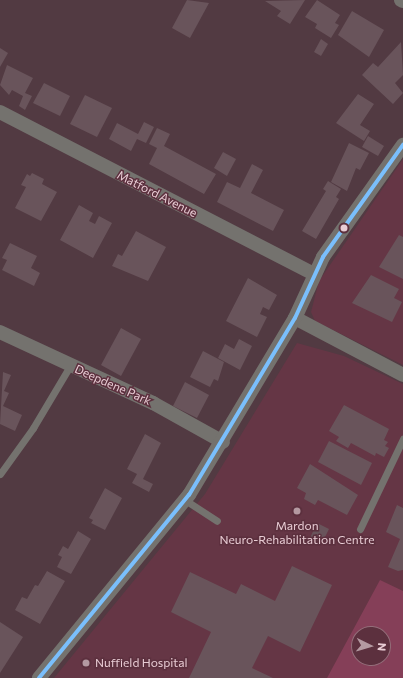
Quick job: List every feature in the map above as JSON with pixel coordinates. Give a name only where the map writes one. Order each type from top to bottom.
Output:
[{"type":"street","name":"Matford Avenue","points":[[0,112],[314,274]]},
{"type":"street","points":[[39,678],[185,500],[223,442],[295,318],[314,274],[343,228],[403,145]]},
{"type":"street","points":[[295,318],[403,375]]},
{"type":"street","name":"Deepdene Park","points":[[0,332],[70,366],[153,403],[223,442]]},
{"type":"lane","points":[[0,474],[34,428],[70,366]]},
{"type":"lane","points":[[360,529],[403,439]]},
{"type":"lane","points":[[185,500],[217,520]]},
{"type":"shaded area","points":[[403,159],[403,365],[315,321],[311,312],[319,281]]},
{"type":"shaded area","name":"Mardon Neuro-Rehabilitation Centre","points":[[297,343],[344,356],[403,384],[403,678],[54,678],[205,494]]},
{"type":"shaded area","points":[[380,580],[403,591],[403,678],[327,678],[351,634],[351,666],[391,666],[391,626],[355,626]]},
{"type":"building","points":[[187,0],[209,3],[190,38],[172,28]]},
{"type":"building","points":[[305,0],[290,24],[277,16],[281,11],[265,1]]},
{"type":"building","points":[[317,0],[340,15],[335,23],[339,25],[331,38],[315,28],[317,24],[305,17]]},
{"type":"building","points":[[352,11],[384,30],[369,57],[338,35]]},
{"type":"building","points":[[321,39],[328,44],[321,56],[314,52]]},
{"type":"building","points":[[401,42],[403,75],[395,83],[403,93],[393,104],[362,75],[373,63],[378,67]]},
{"type":"building","points":[[0,48],[8,53],[0,67]]},
{"type":"building","points":[[7,65],[33,78],[25,93],[32,96],[25,110],[19,106],[23,96],[12,90],[9,95],[0,85]]},
{"type":"building","points":[[44,83],[70,96],[60,116],[33,103]]},
{"type":"building","points":[[358,94],[374,104],[360,125],[370,131],[364,141],[336,123]]},
{"type":"building","points":[[85,95],[112,108],[97,137],[70,124]]},
{"type":"building","points":[[144,122],[154,127],[146,143],[137,139],[131,151],[109,139],[117,123],[138,134]]},
{"type":"building","points":[[157,128],[170,134],[164,146],[216,174],[204,194],[149,164],[157,148],[149,144]]},
{"type":"building","points":[[368,136],[384,146],[378,156],[362,147]]},
{"type":"building","points":[[349,143],[369,153],[360,170],[356,168],[347,191],[331,182]]},
{"type":"building","points":[[223,152],[236,159],[227,176],[214,168]]},
{"type":"building","points":[[252,164],[263,170],[251,193],[284,210],[273,231],[217,202],[227,182],[240,188]]},
{"type":"building","points":[[32,173],[44,179],[42,184],[57,192],[41,221],[15,208],[26,187],[21,185],[27,174],[30,176]]},
{"type":"building","points":[[328,181],[341,189],[336,197],[339,199],[316,239],[302,231],[326,191],[323,189]]},
{"type":"building","points":[[79,205],[93,213],[89,221],[95,224],[99,216],[112,223],[93,258],[60,240]]},
{"type":"building","points":[[136,231],[166,247],[148,281],[112,266],[118,254],[122,256]]},
{"type":"building","points":[[399,235],[403,237],[403,279],[379,267]]},
{"type":"building","points":[[10,243],[37,256],[31,268],[40,273],[34,286],[2,270],[7,260],[2,258]]},
{"type":"building","points":[[371,275],[399,289],[394,298],[402,302],[392,322],[352,303]]},
{"type":"building","points":[[248,278],[277,295],[269,310],[263,307],[260,314],[267,317],[257,337],[226,321]]},
{"type":"building","points":[[121,328],[141,339],[121,376],[101,365]]},
{"type":"building","points":[[239,339],[252,346],[240,370],[218,358],[225,344],[234,349]]},
{"type":"building","points":[[203,351],[224,362],[218,381],[214,379],[210,387],[190,377]]},
{"type":"building","points":[[3,372],[11,375],[4,391],[9,393],[3,406],[22,415],[15,431],[0,424]]},
{"type":"building","points":[[185,382],[209,395],[197,418],[173,406]]},
{"type":"building","points":[[344,405],[389,429],[384,440],[388,442],[385,446],[389,448],[384,457],[376,453],[375,456],[351,443],[348,448],[336,441],[339,437],[329,431]]},
{"type":"building","points":[[145,434],[161,443],[143,479],[153,484],[149,492],[132,483],[137,474],[127,469]]},
{"type":"building","points":[[329,441],[372,463],[361,485],[318,462]]},
{"type":"building","points":[[310,464],[358,495],[347,515],[318,500],[315,505],[304,499],[306,493],[297,488]]},
{"type":"building","points":[[105,488],[122,498],[105,530],[91,523],[93,520],[89,518]]},
{"type":"building","points":[[397,505],[403,508],[403,570],[398,571],[388,567],[400,539],[386,532]]},
{"type":"building","points":[[317,523],[329,529],[322,543],[310,538]]},
{"type":"building","points":[[78,531],[91,539],[71,574],[57,567],[62,557],[58,555],[63,546],[68,549]]},
{"type":"building","points":[[292,566],[332,585],[300,652],[268,636],[252,668],[273,678],[189,678],[211,632],[171,612],[190,572],[236,594],[241,584],[275,601]]},
{"type":"building","points":[[47,571],[65,581],[40,624],[15,610],[22,597],[27,599],[35,585],[38,586]]},
{"type":"building","points":[[0,622],[23,637],[0,673]]},
{"type":"transit line","points":[[39,678],[189,495],[295,318],[323,257],[403,145]]},
{"type":"place","name":"Mardon Neuro-Rehabilitation Centre","points":[[297,511]]},
{"type":"place","name":"Nuffield Hospital","points":[[86,663]]}]
